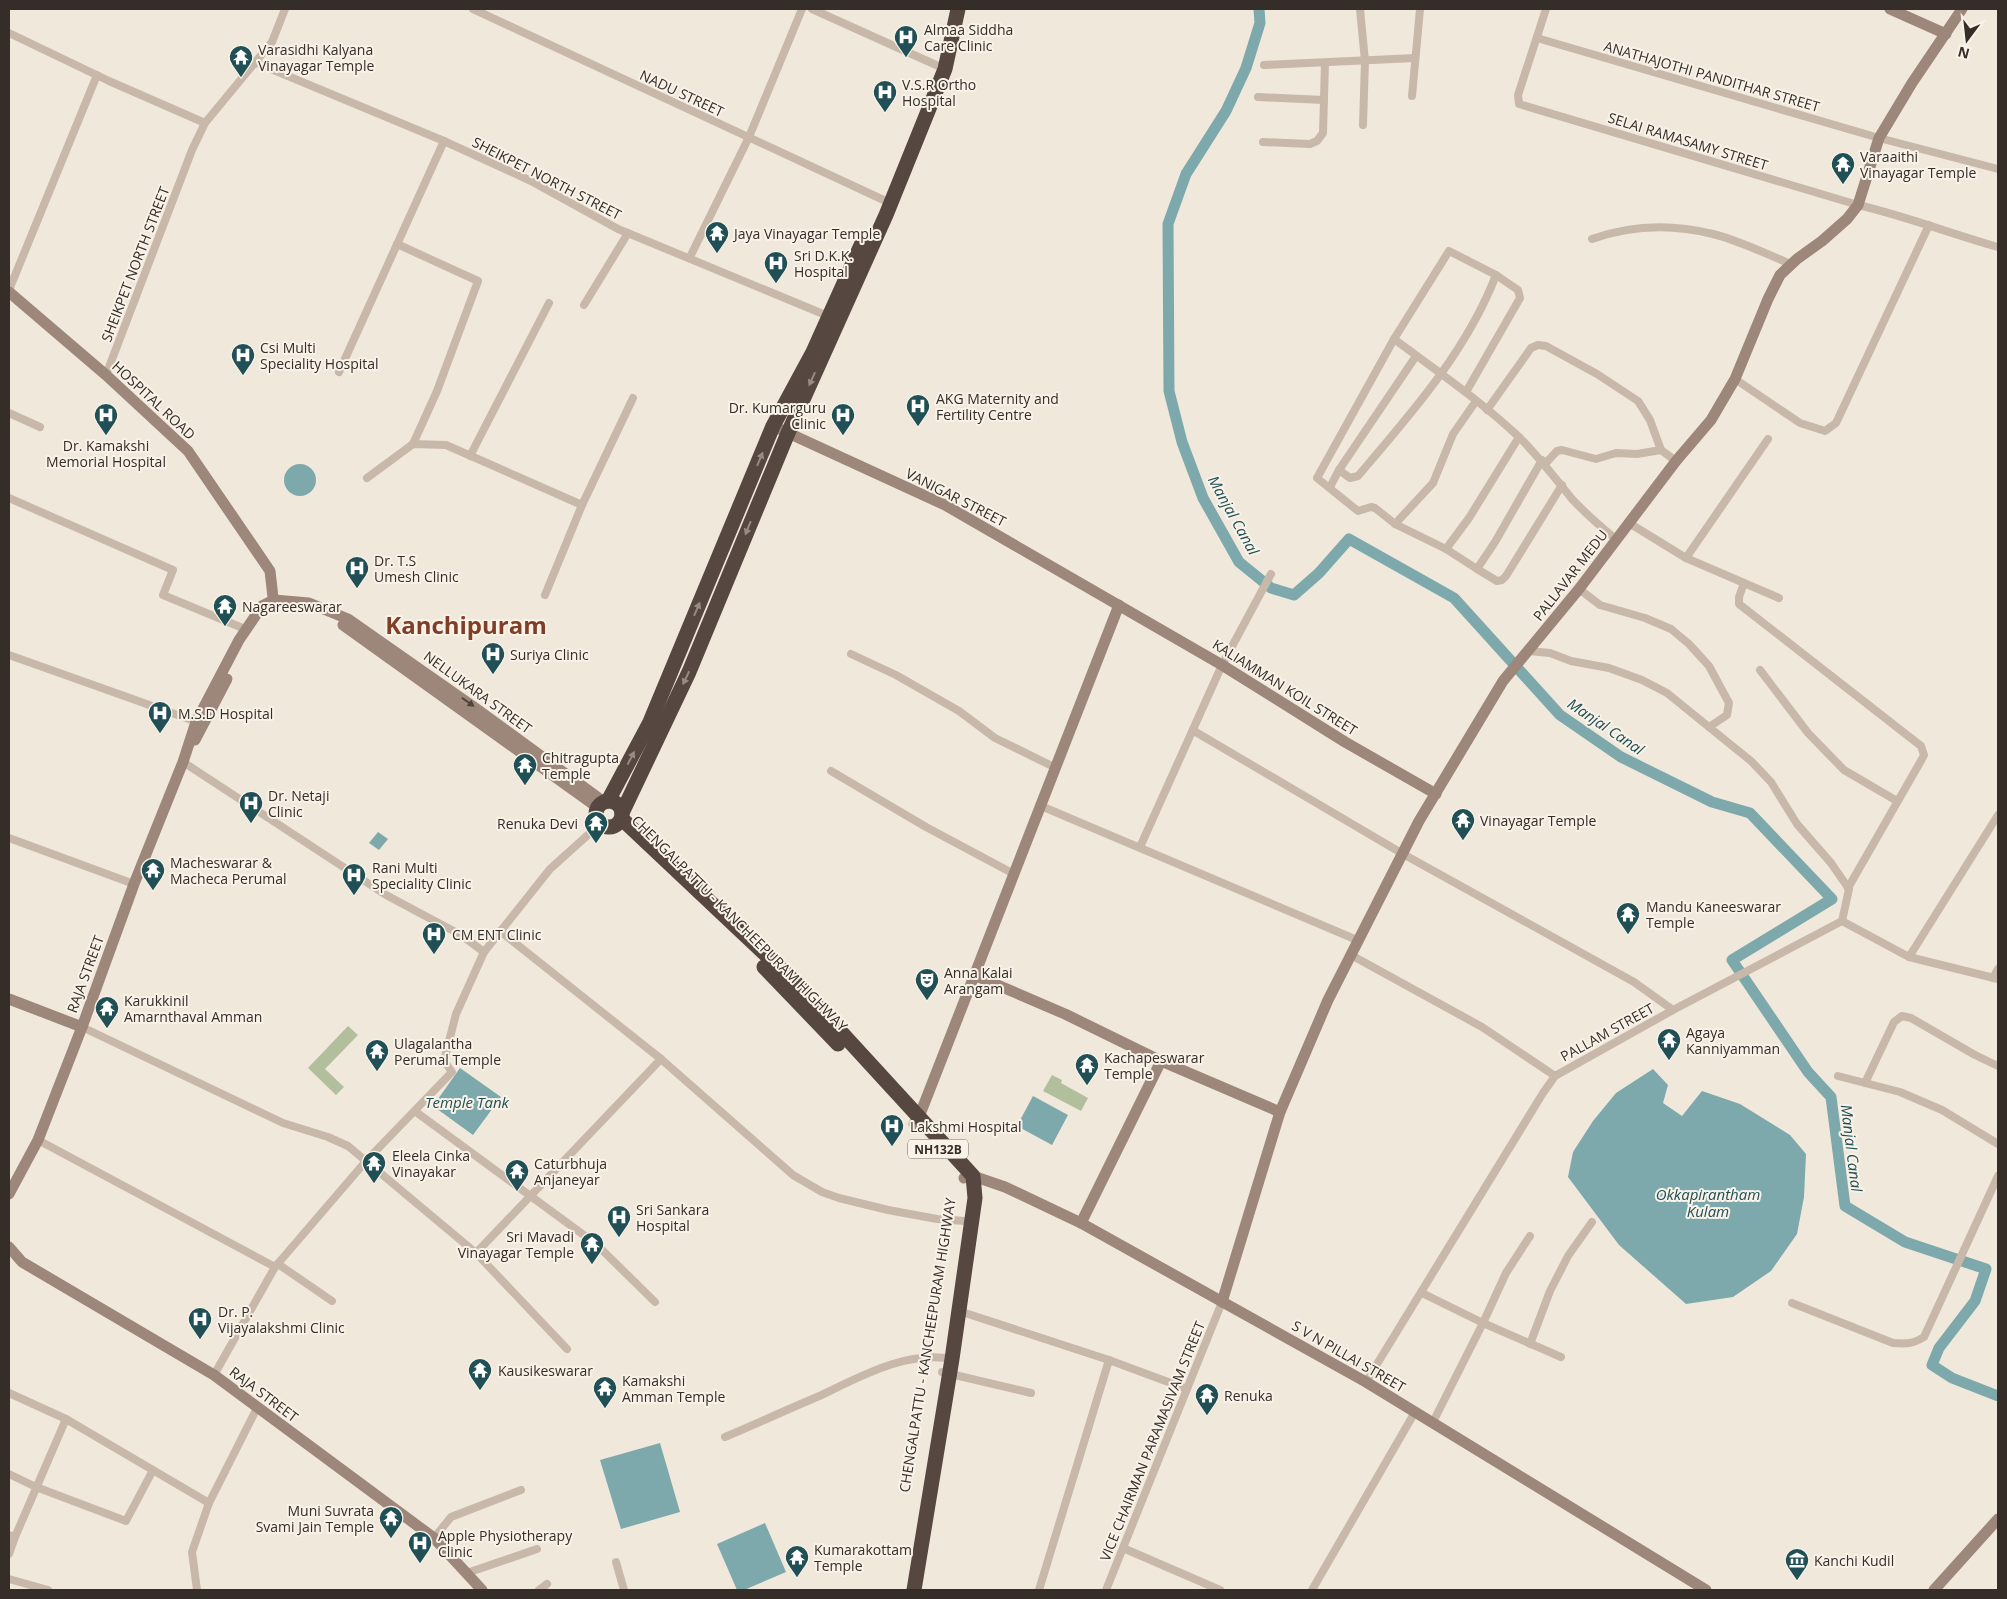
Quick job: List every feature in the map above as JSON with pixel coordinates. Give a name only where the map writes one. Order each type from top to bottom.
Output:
[{"type":"highway","points":[[941,68],[950,9]]},
{"type":"highway","points":[[886,201],[828,316],[813,352],[774,426],[650,722],[595,816],[600,824],[607,828],[620,819],[689,672],[788,433],[886,201],[941,68],[958,9]]},
{"type":"highway","points":[[603,803],[616,803],[620,819]]},
{"type":"highway","name":"CHENGALPATTU - KANCHEEPURAM HIGHWAY","points":[[620,819],[916,1120]]},
{"type":"highway","name":"NH132B","points":[[914,1590],[947,1366],[959,1311],[975,1198],[968,1177],[916,1120]]},
{"type":"highway","name":"CHENGALPATTU - KANCHEEPURAM HIGHWAY","points":[[905,1590],[947,1366],[965,1221],[968,1177]]},
{"type":"street","name":"SHEIKPET NORTH STREET","points":[[106,375],[192,150],[205,123],[272,42],[285,9]]},
{"type":"street","name":"NADU STREET","points":[[473,9],[886,201]]},
{"type":"street","points":[[690,257],[749,138],[802,9]]},
{"type":"street","points":[[812,9],[941,68]]},
{"type":"street","points":[[1360,9],[1365,61],[1364,125]]},
{"type":"street","points":[[1412,96],[1420,9]]},
{"type":"street","points":[[1537,38],[1546,9]]},
{"type":"street","points":[[1890,9],[1946,34]]},
{"type":"street","points":[[1962,9],[1912,83],[1880,138],[1858,205],[1901,215],[1998,247]]},
{"type":"street","points":[[9,33],[205,123]]},
{"type":"street","name":"SELAI RAMASAMY STREET","points":[[1537,38],[1518,95],[1519,104],[1858,205]]},
{"type":"street","name":"ANATHAJOTHI PANDITHAR STREET","points":[[1537,38],[1880,138],[1998,169]]},
{"type":"street","points":[[1264,64],[1415,58]]},
{"type":"street","name":"SHEIKPET NORTH STREET","points":[[254,62],[444,141],[531,181],[628,233],[690,257],[828,316]]},
{"type":"street","points":[[1263,142],[1310,144],[1317,141],[1323,133],[1325,63]]},
{"type":"street","points":[[9,291],[97,75]]},
{"type":"street","points":[[1258,97],[1324,100]]},
{"type":"street","points":[[339,372],[444,141]]},
{"type":"street","name":"PALLAVAR MEDU","points":[[1222,1302],[1280,1112],[1328,1000],[1357,940],[1436,794],[1503,681],[1579,589],[1676,461],[1711,420],[1735,379],[1780,275],[1847,219],[1858,205]]},
{"type":"street","points":[[1735,379],[1800,423],[1825,431],[1836,423],[1929,225]]},
{"type":"street","points":[[1592,239],[1615,231],[1668,227],[1713,234],[1791,264]]},
{"type":"street","points":[[584,306],[628,233]]},
{"type":"street","points":[[367,478],[413,444],[437,391],[478,281],[396,244]]},
{"type":"street","points":[[1466,392],[1520,298],[1518,290],[1496,275],[1449,251],[1394,339],[1317,478],[1358,511],[1371,507],[1375,508],[1395,524],[1446,550],[1497,581],[1502,580],[1506,576],[1562,485]]},
{"type":"street","points":[[1339,470],[1350,478],[1358,476],[1442,374],[1488,298],[1496,275]]},
{"type":"street","name":"HOSPITAL ROAD","points":[[9,291],[106,375],[188,451],[270,571],[274,604]]},
{"type":"street","points":[[470,456],[549,303]]},
{"type":"street","points":[[1394,339],[1466,392],[1518,437],[1544,462],[1594,522],[1617,540]]},
{"type":"street","points":[[1487,410],[1531,348],[1538,345],[1546,346],[1597,374],[1638,400],[1650,420],[1661,450],[1676,461]]},
{"type":"street","points":[[1330,487],[1339,470],[1416,356]]},
{"type":"street","points":[[545,595],[582,505],[633,398]]},
{"type":"street","points":[[1395,524],[1438,476],[1453,434],[1476,401]]},
{"type":"street","points":[[9,413],[40,428]]},
{"type":"street","name":"VANIGAR STREET","points":[[774,426],[945,505],[1119,605]]},
{"type":"street","points":[[1446,550],[1470,518],[1518,437]]},
{"type":"street","points":[[1686,558],[1768,439]]},
{"type":"street","points":[[413,444],[446,445],[582,505]]},
{"type":"street","points":[[1477,570],[1544,462],[1557,451],[1562,450],[1596,459],[1616,453],[1637,454],[1661,450]]},
{"type":"street","points":[[9,498],[173,570],[163,595],[245,630]]},
{"type":"street","points":[[1629,523],[1686,558],[1779,598]]},
{"type":"street","points":[[1140,847],[1194,731],[1222,665],[1271,574]]},
{"type":"street","points":[[1744,583],[1739,597],[1739,604],[1742,607],[1921,746],[1924,754],[1848,888],[1842,921],[1909,957],[1995,979],[1998,969]]},
{"type":"street","points":[[1579,589],[1600,605],[1645,618],[1671,629],[1689,644],[1709,666],[1729,703],[1727,715],[1709,727]]},
{"type":"street","name":"RAJA STREET","points":[[9,1194],[38,1140],[82,1027],[134,884],[200,723],[245,630],[262,606],[274,604]]},
{"type":"street","name":"RAJA STREET","points":[[200,723],[256,625],[274,604]]},
{"type":"street","name":"NELLUKARA STREET","points":[[274,604],[301,609],[344,625],[603,803]]},
{"type":"street","points":[[916,1120],[1119,605]]},
{"type":"street","name":"KALIAMMAN KOIL STREET","points":[[1119,605],[1436,794]]},
{"type":"street","points":[[1529,651],[1550,653],[1571,661],[1609,668],[1642,680],[1667,693],[1751,761],[1771,782],[1797,824],[1831,863],[1848,888]]},
{"type":"street","points":[[851,654],[896,675],[959,711],[996,738],[1056,768]]},
{"type":"street","points":[[9,655],[200,723]]},
{"type":"street","points":[[1760,670],[1808,733],[1844,770],[1897,801]]},
{"type":"street","points":[[1194,731],[1403,854],[1634,982],[1673,1010]]},
{"type":"street","points":[[183,762],[386,895],[461,935],[484,952]]},
{"type":"street","points":[[831,771],[926,827],[1014,874]]},
{"type":"street","points":[[1041,806],[1357,940]]},
{"type":"street","points":[[1909,957],[1998,815]]},
{"type":"street","points":[[214,1375],[276,1265],[366,1161],[416,1112],[452,1072],[444,1061],[456,1014],[484,952],[550,869],[600,824]]},
{"type":"street","points":[[9,838],[134,884]]},
{"type":"street","name":"PALLAM STREET","points":[[1366,1382],[1555,1076],[1673,1010],[1842,921]]},
{"type":"street","points":[[500,931],[661,1059],[793,1175],[822,1192],[888,1210],[937,1219],[965,1221]]},
{"type":"street","points":[[1351,955],[1482,1026],[1555,1076]]},
{"type":"street","points":[[974,975],[1066,1014],[1161,1061],[1280,1112]]},
{"type":"street","points":[[9,999],[82,1027],[283,1123],[328,1137],[348,1146],[476,1252],[567,1350]]},
{"type":"street","points":[[1865,1083],[1894,1022],[1902,1016],[1910,1018],[1998,1066]]},
{"type":"street","points":[[476,1252],[661,1059]]},
{"type":"street","points":[[1080,1223],[1161,1061]]},
{"type":"street","points":[[1838,1076],[1900,1092],[1942,1110],[1998,1144]]},
{"type":"street","points":[[416,1112],[596,1244],[655,1302]]},
{"type":"street","points":[[38,1140],[276,1265],[332,1301]]},
{"type":"street","points":[[1792,1303],[1894,1343],[1907,1344],[1920,1340],[1924,1337],[1998,1176]]},
{"type":"street","name":"S V N PILLAI STREET","points":[[968,1177],[1005,1187],[1080,1223],[1366,1382],[1706,1590]]},
{"type":"street","points":[[975,1198],[991,1187],[1005,1187]]},
{"type":"street","points":[[1530,1344],[1550,1291],[1568,1256],[1592,1222]]},
{"type":"street","points":[[1432,1422],[1483,1324],[1506,1273],[1530,1236]]},
{"type":"street","name":"RAJA STREET","points":[[9,1247],[22,1262],[214,1375],[434,1538],[482,1590]]},
{"type":"street","points":[[1422,1293],[1483,1324],[1561,1357]]},
{"type":"street","name":"VICE CHAIRMAN PARAMASIVAM STREET","points":[[1106,1590],[1222,1302]]},
{"type":"street","points":[[959,1311],[1109,1360],[1187,1389]]},
{"type":"street","points":[[725,1438],[878,1370],[916,1359],[947,1366],[1031,1393]]},
{"type":"street","points":[[1039,1590],[1109,1360]]},
{"type":"street","points":[[9,1393],[66,1419],[209,1503]]},
{"type":"street","points":[[197,1590],[192,1552],[209,1503],[257,1408]]},
{"type":"street","points":[[1312,1590],[1415,1412]]},
{"type":"street","points":[[9,1554],[12,1536],[66,1419]]},
{"type":"street","points":[[9,1474],[36,1487],[126,1521],[153,1470]]},
{"type":"street","points":[[434,1538],[451,1517],[521,1490]]},
{"type":"street","points":[[1934,1590],[1998,1519]]},
{"type":"street","points":[[1123,1548],[1220,1590]]},
{"type":"street","points":[[467,1573],[537,1549]]},
{"type":"street","points":[[616,1562],[624,1590]]},
{"type":"street","points":[[9,1579],[48,1590]]},
{"type":"street","points":[[539,1590],[547,1584]]},
{"type":"green space","points":[[348,1026],[358,1035],[325,1069],[344,1087],[336,1095],[308,1068]]},
{"type":"green space","points":[[1052,1075],[1062,1080],[1061,1083],[1088,1098],[1081,1111],[1043,1091]]},
{"type":"water","points":[[300,464],[311,469],[316,480],[311,491],[300,496],[289,491],[284,480],[289,469]]},
{"type":"water","points":[[378,832],[388,839],[379,850],[369,843]]},
{"type":"water","name":"Temple Tank","points":[[460,1068],[501,1097],[473,1135],[433,1106]]},
{"type":"water","name":"Okkapirantham Kulam","points":[[1653,1069],[1668,1085],[1663,1103],[1682,1116],[1702,1091],[1740,1104],[1790,1135],[1806,1154],[1804,1197],[1797,1234],[1771,1271],[1733,1297],[1686,1304],[1619,1245],[1568,1177],[1573,1152],[1593,1121],[1616,1093]]},
{"type":"water","points":[[1033,1096],[1068,1115],[1052,1145],[1017,1126]]},
{"type":"water","points":[[660,1443],[680,1512],[621,1529],[600,1460]]},
{"type":"water","points":[[765,1523],[786,1572],[744,1590],[737,1590],[717,1544]]},
{"type":"waterway","name":"Manjal Canal","points":[[1259,9],[1260,23],[1246,68],[1226,111],[1186,174],[1168,224],[1169,391],[1182,442],[1203,498],[1239,562],[1271,588],[1294,595],[1319,573],[1349,539],[1454,598],[1560,715],[1621,757],[1712,802],[1750,813],[1832,899],[1732,960],[1808,1072],[1831,1097],[1845,1206],[1905,1242],[1986,1269],[1975,1301],[1939,1348],[1932,1365],[1952,1378],[1998,1396]]},
{"type":"place","name":"Almaa Siddha Care Clinic","points":[[906,58]]},
{"type":"place","name":"Varasidhi Kalyana Vinayagar Temple","points":[[241,78]]},
{"type":"place","name":"V.S.R Ortho Hospital","points":[[885,113]]},
{"type":"place","name":"Varaaithi Vinayagar Temple","points":[[1843,185]]},
{"type":"place","name":"Jaya Vinayagar Temple","points":[[717,254]]},
{"type":"place","name":"Sri D.K.K. Hospital","points":[[776,284]]},
{"type":"place","name":"Csi Multi Speciality Hospital","points":[[243,376]]},
{"type":"place","name":"AKG Maternity and Fertility Centre","points":[[918,427]]},
{"type":"place","name":"Dr. Kamakshi Memorial Hospital","points":[[106,436]]},
{"type":"place","name":"Dr. Kumarguru Clinic","points":[[843,436]]},
{"type":"place","name":"Dr. T.S Umesh Clinic","points":[[357,589]]},
{"type":"place","name":"Nagareeswarar","points":[[225,627]]},
{"type":"place","name":"Suriya Clinic","points":[[493,675]]},
{"type":"place","name":"M.S.D Hospital","points":[[160,734]]},
{"type":"place","name":"Chitragupta Temple","points":[[525,786]]},
{"type":"place","name":"Dr. Netaji Clinic","points":[[251,824]]},
{"type":"place","name":"Vinayagar Temple","points":[[1463,841]]},
{"type":"place","name":"Renuka Devi","points":[[596,844]]},
{"type":"place","name":"Macheswarar & Macheca Perumal","points":[[153,891]]},
{"type":"place","name":"Rani Multi Speciality Clinic","points":[[354,896]]},
{"type":"place","name":"Mandu Kaneeswarar Temple","points":[[1628,935]]},
{"type":"place","name":"CM ENT Clinic","points":[[434,955]]},
{"type":"place","name":"Anna Kalai Arangam","points":[[927,1001]]},
{"type":"place","name":"Karukkinil Amarnthaval Amman","points":[[107,1029]]},
{"type":"place","name":"Agaya Kanniyamman","points":[[1669,1061]]},
{"type":"place","name":"Ulagalantha Perumal Temple","points":[[377,1072]]},
{"type":"place","name":"Kachapeswarar Temple","points":[[1087,1086]]},
{"type":"place","name":"Lakshmi Hospital","points":[[892,1147]]},
{"type":"place","name":"Eleela Cinka Vinayakar","points":[[374,1184]]},
{"type":"place","name":"Caturbhuja Anjaneyar","points":[[517,1192]]},
{"type":"place","name":"Sri Sankara Hospital","points":[[619,1238]]},
{"type":"place","name":"Sri Mavadi Vinayagar Temple","points":[[592,1265]]},
{"type":"place","name":"Dr. P. Vijayalakshmi Clinic","points":[[200,1340]]},
{"type":"place","name":"Kausikeswarar","points":[[480,1391]]},
{"type":"place","name":"Kamakshi Amman Temple","points":[[605,1409]]},
{"type":"place","name":"Renuka","points":[[1207,1416]]},
{"type":"place","name":"Muni Suvrata Svami Jain Temple","points":[[391,1539]]},
{"type":"place","name":"Apple Physiotherapy Clinic","points":[[420,1564]]},
{"type":"place","name":"Kumarakottam Temple","points":[[797,1578]]},
{"type":"place","name":"Kanchi Kudil","points":[[1797,1581]]},
{"type":"district","name":"Kanchipuram","points":[[466,624]]}]
